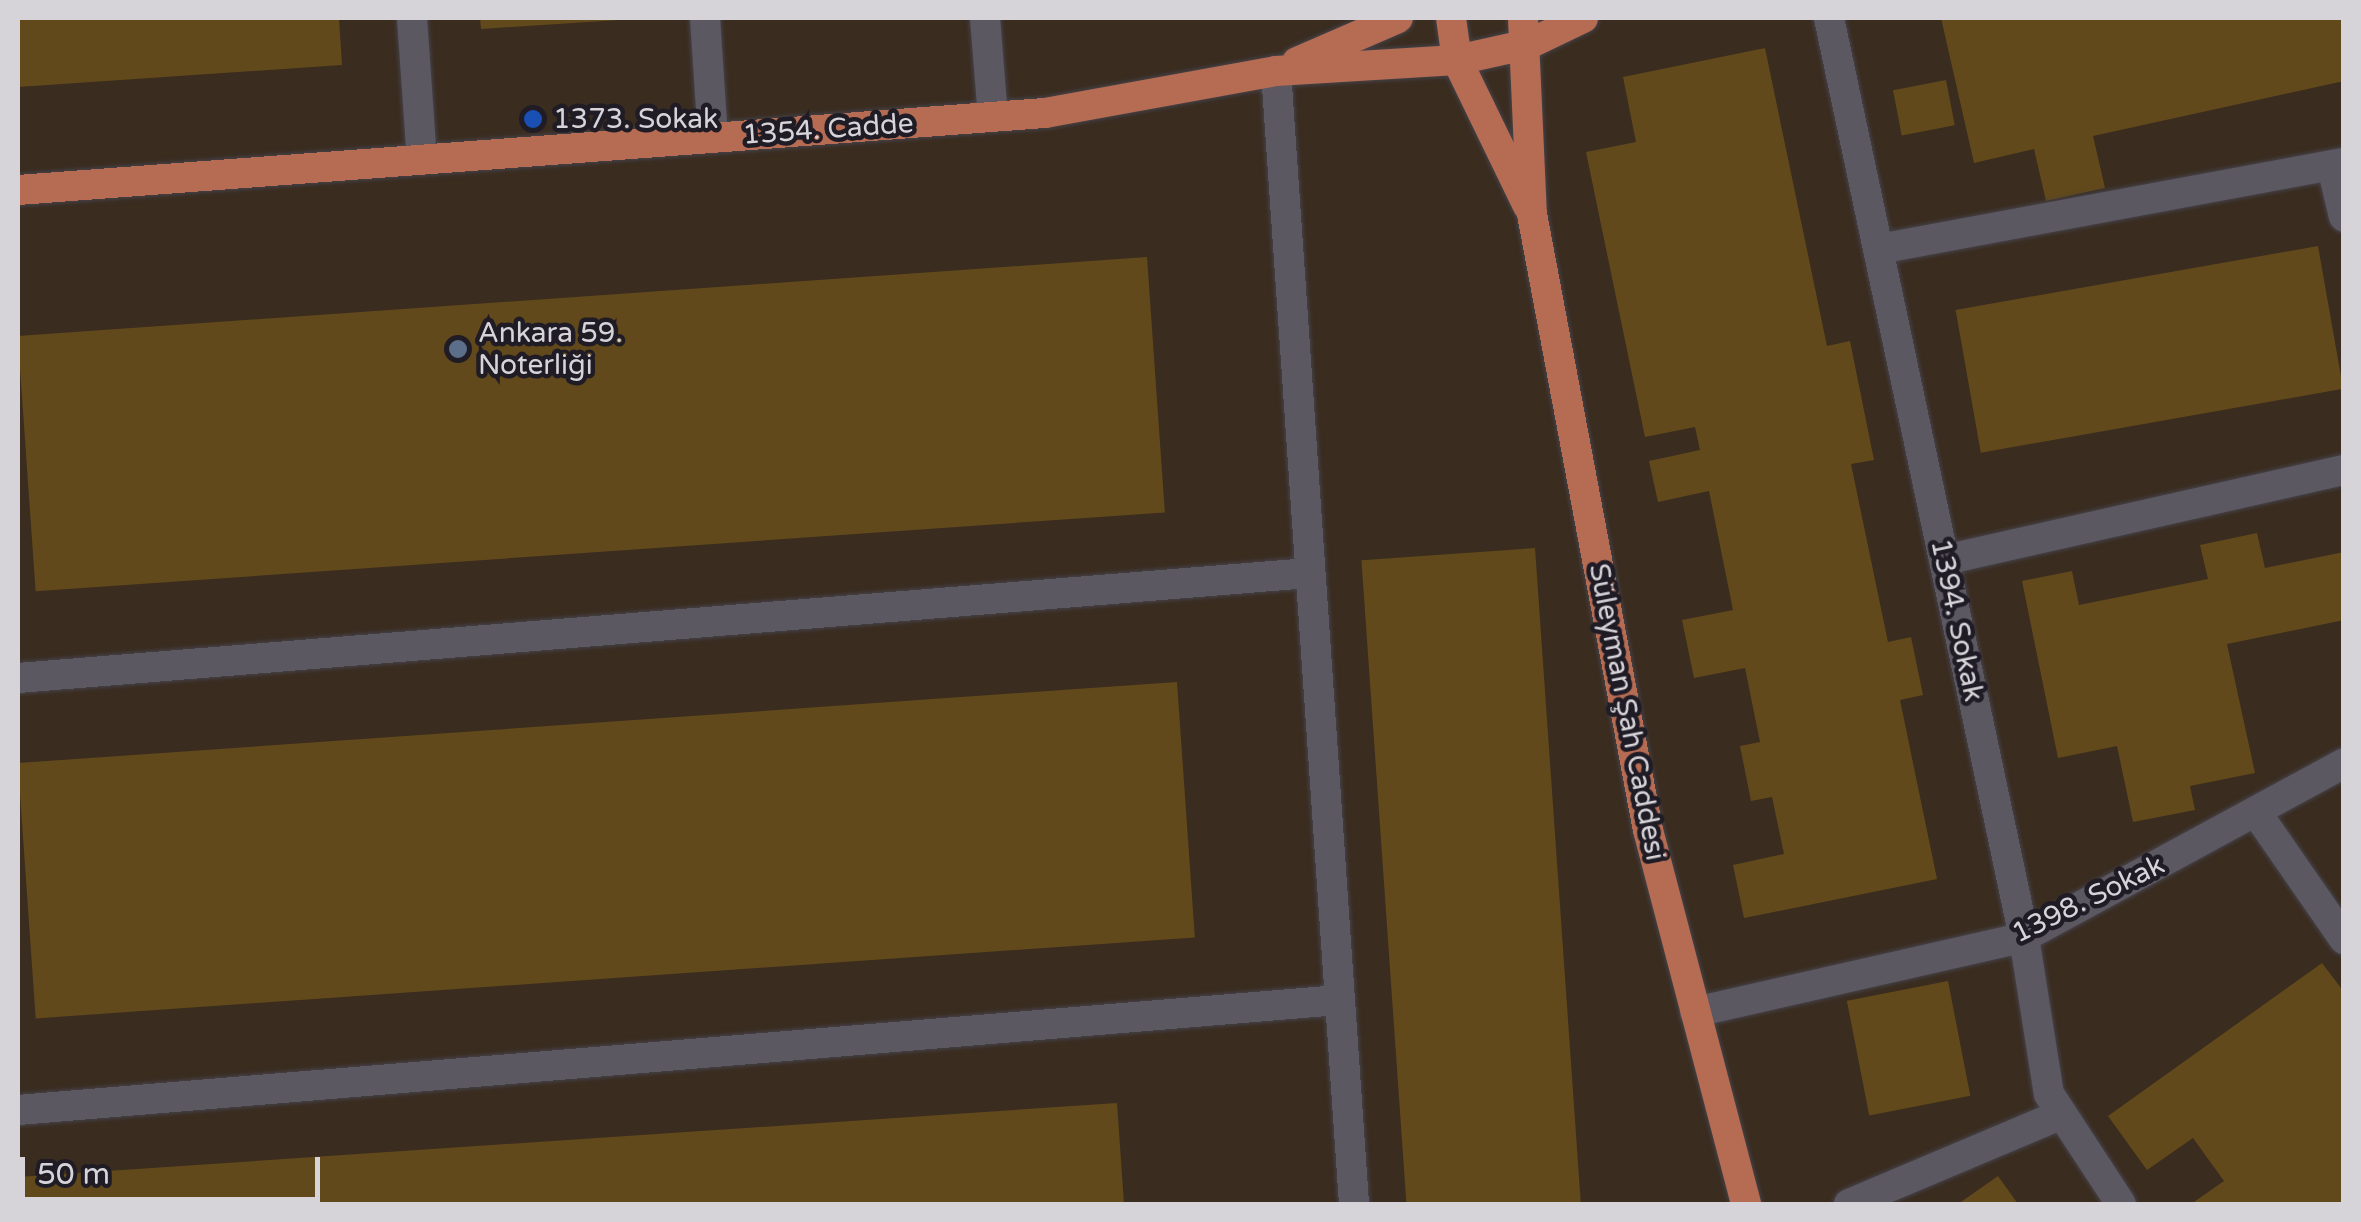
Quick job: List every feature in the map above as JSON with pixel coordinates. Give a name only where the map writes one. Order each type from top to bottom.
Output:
[{"type":"main road","name":"1354. Cadde","points":[[1276,71],[1398,18]]},
{"type":"main road","points":[[1451,18],[1457,60],[1532,214]]},
{"type":"main road","name":"1354. Cadde","points":[[18,190],[992,117],[1276,71],[1457,60],[1526,31],[1584,18]]},
{"type":"main road","points":[[1526,31],[1532,214]]},
{"type":"main road","name":"Süleyman Şah Caddesi","points":[[1532,214],[1648,830],[1746,1204]]},
{"type":"lane","points":[[412,18],[422,160]]},
{"type":"lane","points":[[705,18],[712,138]]},
{"type":"lane","points":[[985,18],[992,117]]},
{"type":"lane","name":"1394. Sokak","points":[[1829,18],[2024,937],[2049,1094],[2122,1204]]},
{"type":"lane","points":[[1276,71],[1354,1204]]},
{"type":"lane","points":[[1879,249],[2338,165],[2344,217]]},
{"type":"lane","points":[[1944,560],[2344,470]]},
{"type":"lane","points":[[18,678],[1308,573]]},
{"type":"lane","name":"1398. Sokak","points":[[1696,1012],[2024,937],[2344,763]]},
{"type":"lane","points":[[2256,812],[2344,939]]},
{"type":"lane","points":[[18,1110],[1339,1000]]},
{"type":"lane","points":[[1849,1204],[2062,1114]]},
{"type":"shaded area","points":[[18,18],[2343,18],[2343,1204],[18,1204]]},
{"type":"building","points":[[18,18],[339,18],[342,65],[18,87]]},
{"type":"building","points":[[480,18],[619,18],[619,20],[481,29]]},
{"type":"building","points":[[1941,18],[2344,18],[2344,81],[2093,136],[2105,188],[2046,201],[2034,149],[1974,163]]},
{"type":"building","points":[[1765,48],[1827,346],[1850,341],[1874,460],[1851,464],[1888,642],[1911,637],[1923,695],[1900,700],[1937,879],[1744,918],[1733,865],[1784,854],[1772,797],[1751,801],[1740,746],[1760,742],[1745,668],[1694,678],[1682,620],[1733,610],[1709,491],[1658,502],[1649,461],[1700,450],[1695,427],[1645,437],[1586,152],[1636,142],[1623,77]]},
{"type":"building","points":[[1946,80],[1955,125],[1902,135],[1893,90]]},
{"type":"building","points":[[2318,246],[2343,389],[1981,453],[1956,310]]},
{"type":"building","points":[[1147,257],[1165,512],[36,591],[18,336]]},
{"type":"building","points":[[2257,533],[2265,568],[2344,552],[2344,620],[2227,644],[2255,773],[2190,786],[2195,810],[2133,822],[2117,746],[2058,758],[2022,581],[2072,571],[2079,605],[2208,579],[2200,545]]},
{"type":"building","points":[[1535,548],[1581,1204],[1406,1204],[1361,560]]},
{"type":"building","points":[[1177,682],[1195,937],[36,1018],[18,763]]},
{"type":"building","points":[[2322,963],[2344,992],[2344,1204],[2191,1204],[2224,1181],[2193,1138],[2147,1170],[2108,1116]]},
{"type":"building","points":[[1948,981],[1970,1096],[1869,1116],[1847,1001]]},
{"type":"building","points":[[1117,1103],[1124,1204],[18,1204],[18,1177]]},
{"type":"building","points":[[1998,1176],[2018,1204],[1958,1204]]},
{"type":"place","name":"1373. Sokak","points":[[533,119]]},
{"type":"place","name":"Ankara 59. Noterliği","points":[[458,349]]}]
